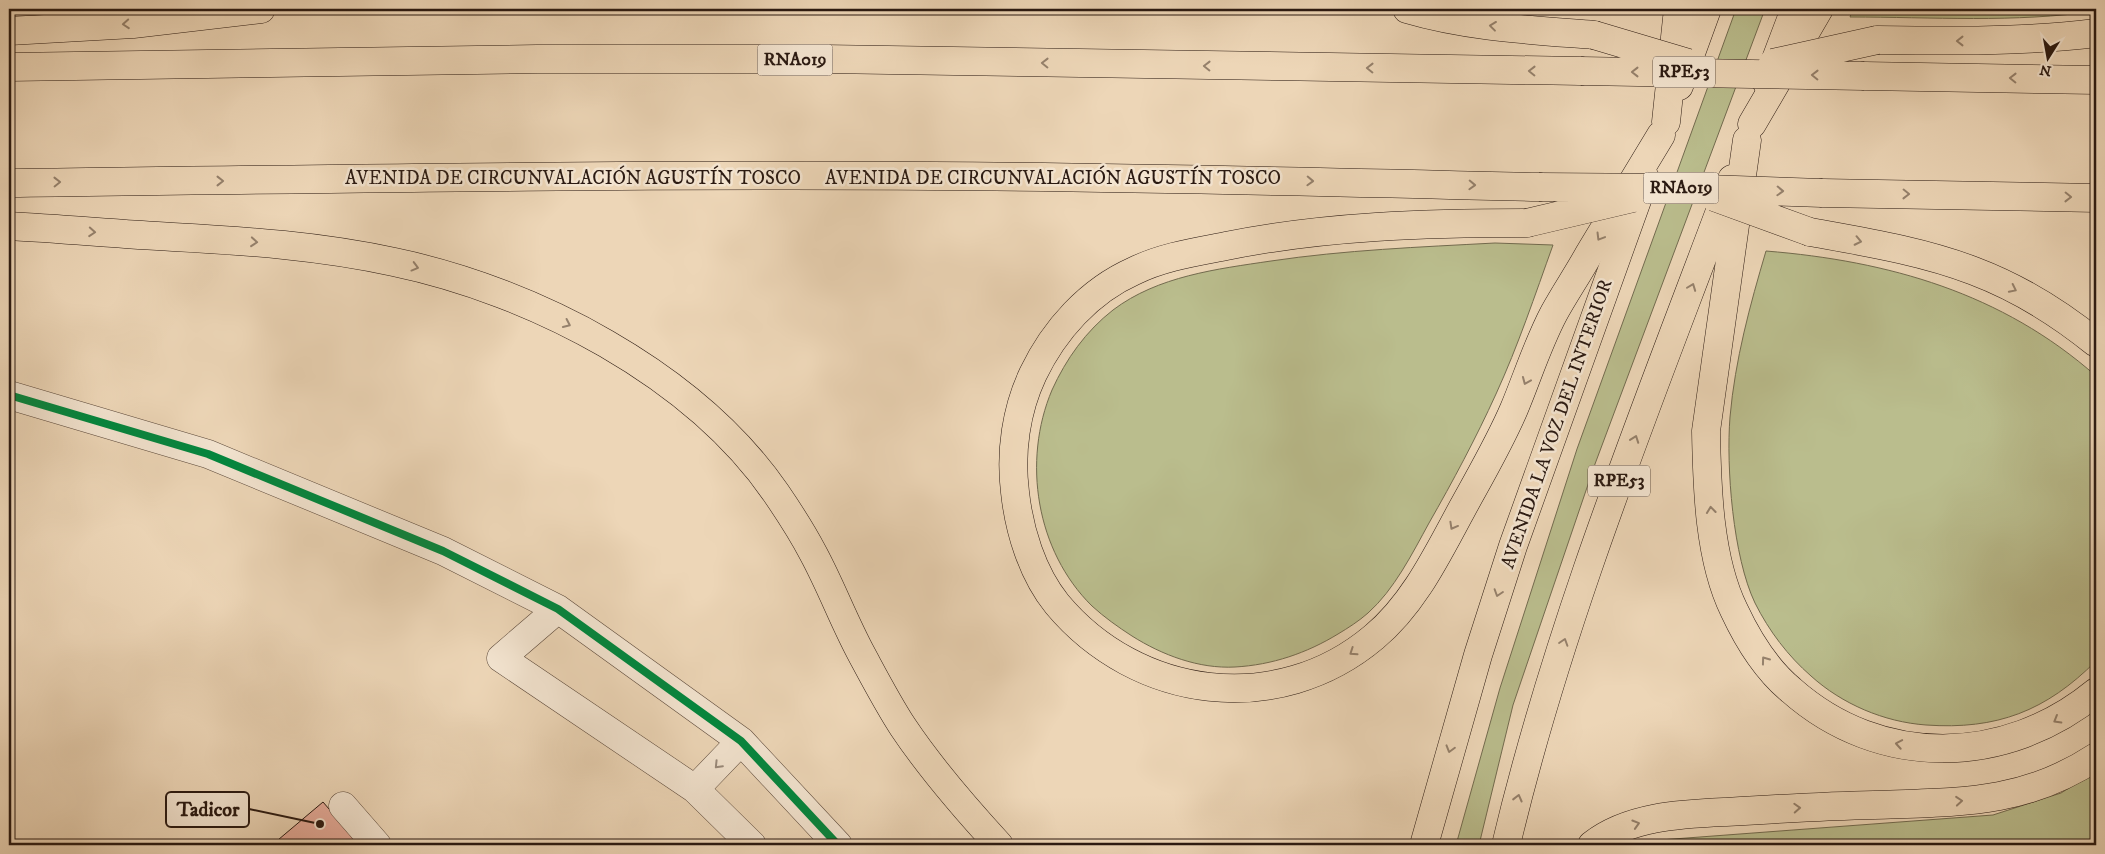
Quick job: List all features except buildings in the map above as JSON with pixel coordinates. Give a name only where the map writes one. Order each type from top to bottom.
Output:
[{"type":"main road","points":[[9,31],[133,24],[261,9]]},
{"type":"main road","points":[[1407,9],[1475,24],[1594,35],[1724,73],[1877,40],[2006,40],[2058,38],[2096,33]]},
{"type":"main road","points":[[1678,9],[1663,128],[1552,316],[1511,416],[1435,557],[1396,616],[1376,636],[1323,670],[1291,681],[1260,688],[1229,689],[1197,686],[1169,679],[1136,666],[1106,649],[1077,625],[1054,601],[1026,545],[1017,513],[1013,479],[1014,446],[1018,420],[1029,384],[1043,353],[1077,310],[1105,287],[1134,270],[1169,258],[1251,241],[1303,233],[1411,225],[1527,223],[1682,188],[1810,232],[1921,255],[1975,272],[2037,301],[2069,321],[2096,343]]},
{"type":"main road","name":"AVENIDA LA VOZ DEL INTERIOR","points":[[1424,845],[1472,674],[1513,546],[1552,433],[1707,9]]},
{"type":"main road","name":"RPE53","points":[[1506,845],[1535,732],[1597,543],[1795,9]]},
{"type":"main road","points":[[1819,9],[1750,132],[1706,431],[1707,465],[1716,550],[1733,610],[1748,636],[1789,690],[1817,710],[1848,728],[1881,741],[1915,747],[1948,749],[1984,745],[2018,737],[2048,725],[2076,709],[2096,692]]},
{"type":"main road","name":"RNA019","points":[[9,67],[537,59],[824,60],[2096,80]]},
{"type":"main road","name":"AVENIDA DE CIRCUNVALACIÓN AGUSTÍN TOSCO","points":[[9,183],[589,176],[933,176],[1268,180],[2096,198]]},
{"type":"main road","points":[[9,226],[286,245],[395,262],[494,292],[535,308],[618,350],[659,377],[724,430],[774,490],[813,552],[860,652],[902,725],[924,755],[999,845]]},
{"type":"main road","points":[[1592,845],[1619,829],[1648,820],[1683,815],[1985,799],[2021,792],[2055,780],[2096,757]]},
{"type":"street","points":[[9,395],[208,454],[443,551],[558,609],[741,741],[838,845]]},
{"type":"street","points":[[558,609],[501,658],[695,789],[752,845]]},
{"type":"street","points":[[695,789],[741,741]]},
{"type":"street","points":[[343,806],[377,845]]},
{"type":"green space","points":[[1736,9],[1765,9],[1595,464],[1513,705],[1479,845],[1456,845],[1500,688],[1577,449]]},
{"type":"green space","points":[[1853,9],[2096,9],[2096,11],[2066,15],[2004,18],[1850,17]]},
{"type":"green space","points":[[1495,243],[1553,245],[1512,358],[1472,443],[1402,571],[1386,594],[1365,616],[1326,641],[1289,657],[1249,666],[1208,666],[1168,655],[1132,636],[1092,606],[1073,584],[1058,559],[1047,532],[1040,504],[1037,475],[1038,446],[1043,417],[1052,390],[1078,346],[1103,318],[1130,298],[1149,289],[1209,271],[1299,257]]},
{"type":"green space","points":[[1766,251],[1856,263],[1900,273],[1942,286],[1983,303],[2022,323],[2060,347],[2096,376],[2096,661],[2058,693],[2039,705],[2019,714],[1998,720],[1952,726],[1910,723],[1879,716],[1850,703],[1823,686],[1795,660],[1766,623],[1747,584],[1736,537],[1730,486],[1729,437],[1732,396],[1739,354]]},
{"type":"green space","points":[[2096,771],[2096,845],[1642,845],[1660,840],[1993,815],[2061,793]]},
{"type":"cycle path","points":[[9,395],[208,454],[443,551],[558,609],[741,741],[838,845]]},
{"type":"place","name":"Tadicor","points":[[320,824]]}]
